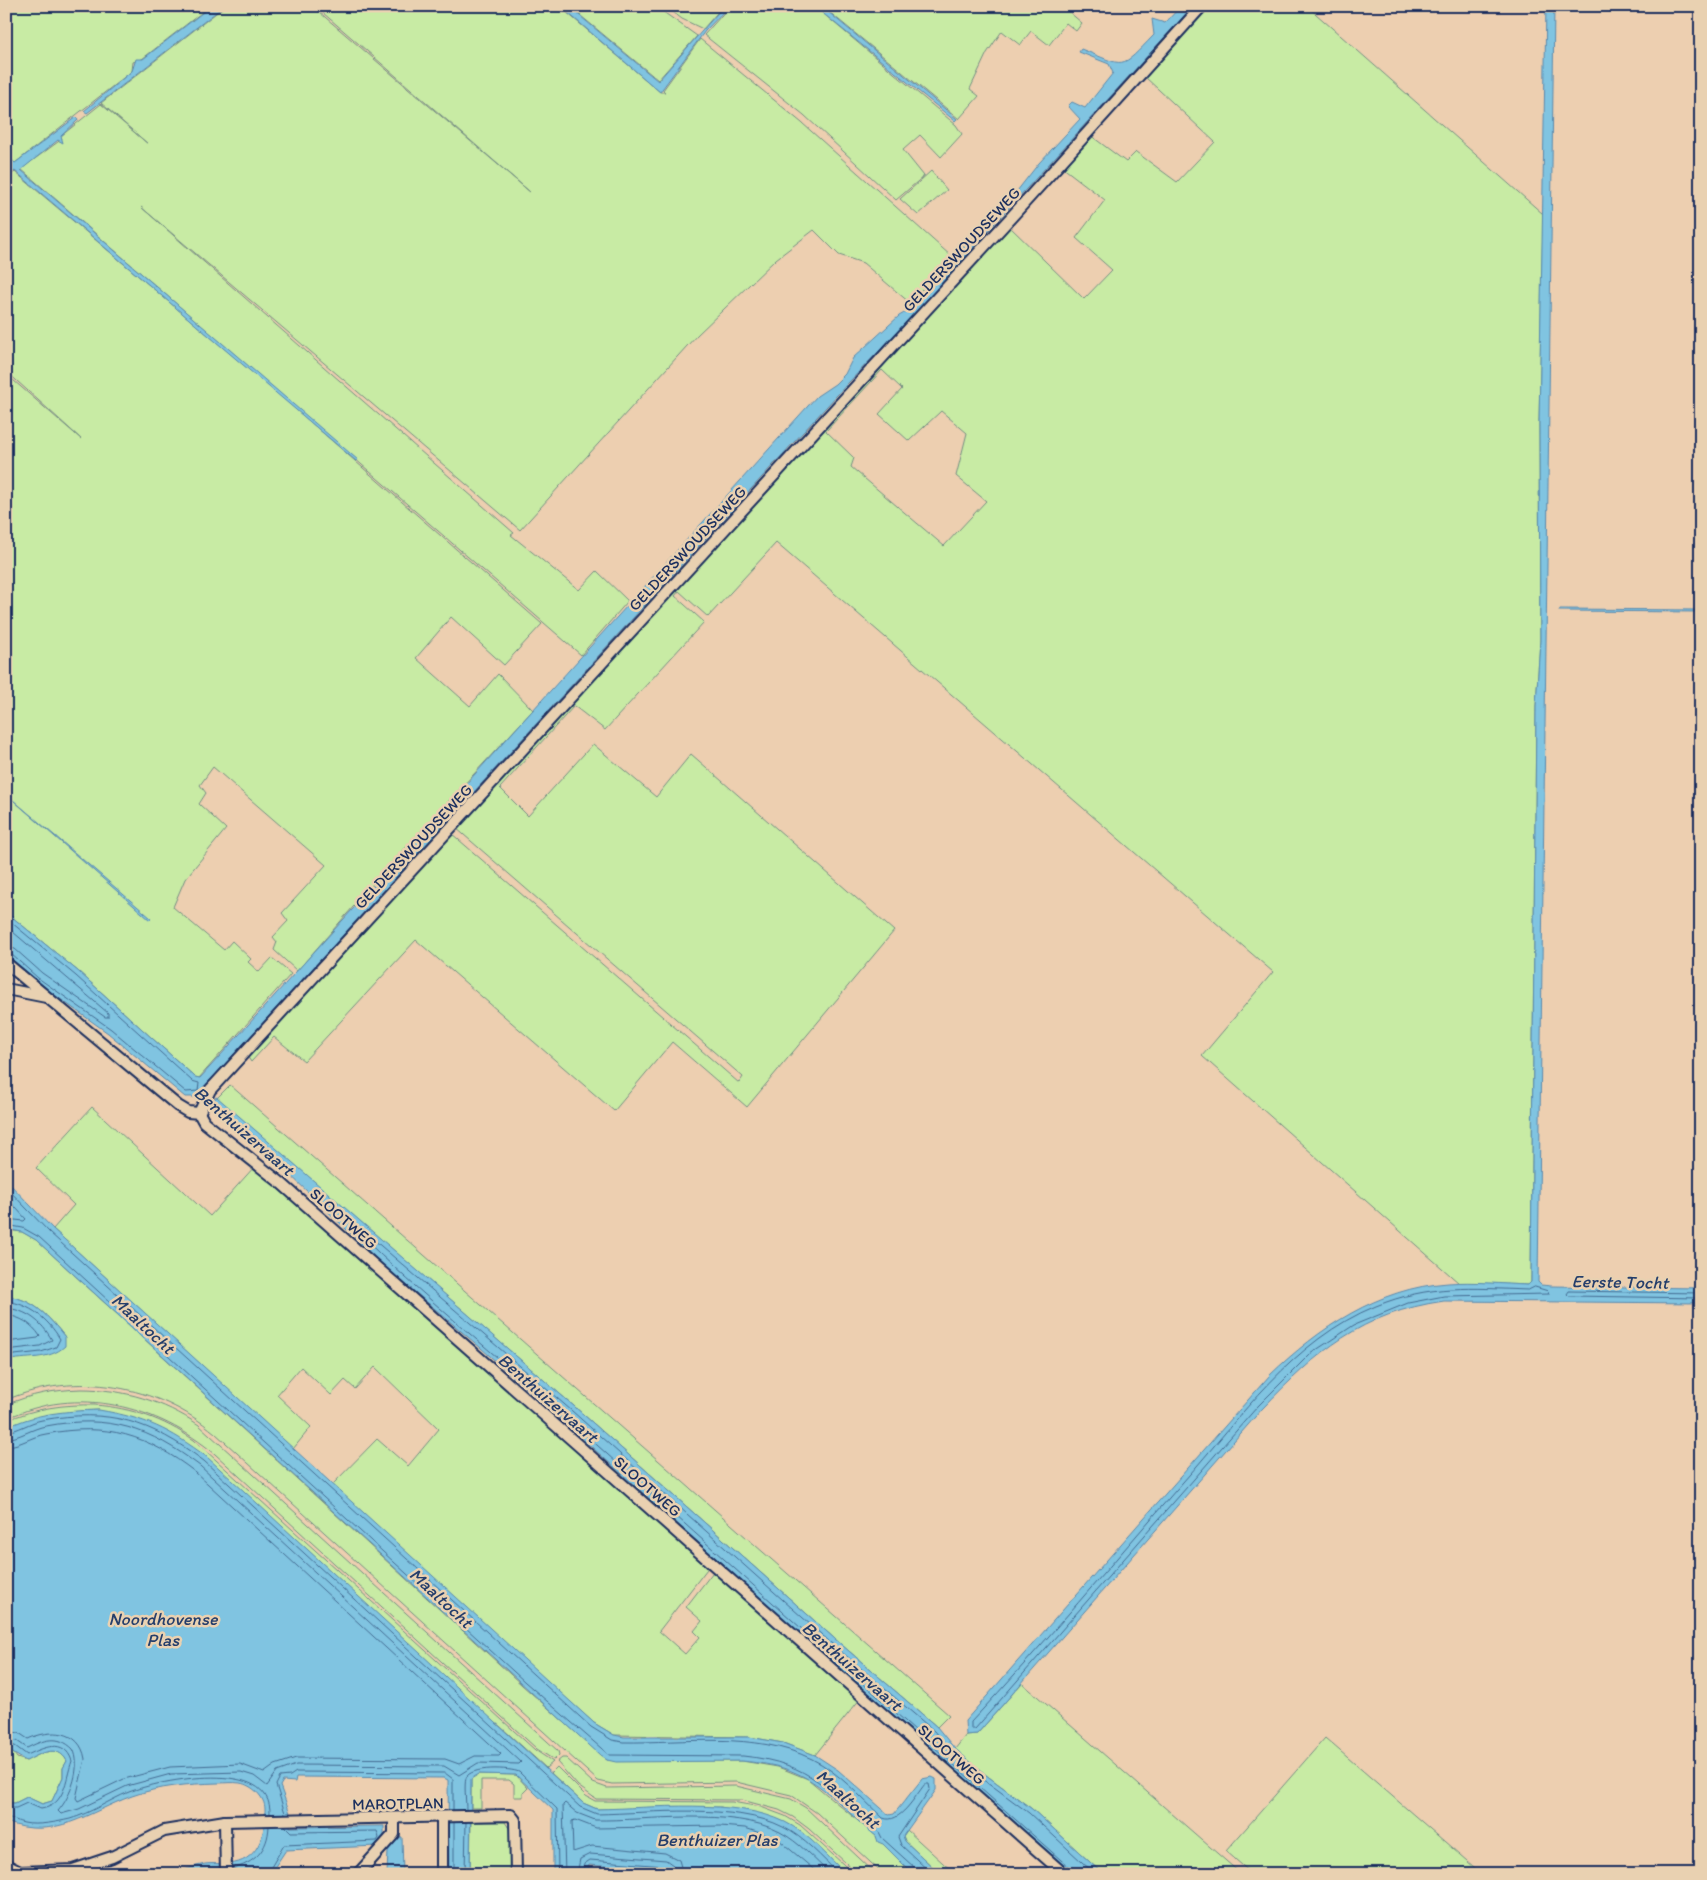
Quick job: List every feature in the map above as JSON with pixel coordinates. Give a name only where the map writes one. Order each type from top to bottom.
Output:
[{"type":"street","name":"GELDERSWOUDSEWEG","points":[[200,1110],[210,1090],[1015,214],[1202,6]]},
{"type":"street","name":"SLOOTWEG","points":[[6,962],[178,1106],[188,1112],[200,1110],[204,1122],[281,1183],[1064,1874]]},
{"type":"street","name":"SLOOTWEG","points":[[6,988],[46,997]]},
{"type":"street","name":"MAROTPLAN","points":[[6,1865],[20,1872],[72,1870],[112,1857],[164,1831],[225,1821],[293,1819],[394,1822],[443,1817],[512,1815],[515,1820],[516,1874]]},
{"type":"street","points":[[442,1874],[443,1817]]},
{"type":"street","points":[[225,1821],[226,1874]]},
{"type":"street","points":[[358,1874],[394,1834],[394,1822]]},
{"type":"green space","points":[[6,6],[210,6],[142,59],[133,62],[132,71],[15,163],[6,154]]},
{"type":"green space","points":[[225,6],[312,6],[530,192],[315,6],[559,6],[660,92],[665,92],[663,90],[700,39],[802,123],[951,256],[910,303],[863,263],[839,255],[814,230],[776,259],[697,335],[520,530],[141,207],[514,533],[511,535],[579,590],[597,571],[628,601],[581,655],[21,169],[62,139],[61,136],[101,104],[148,144],[101,103]]},
{"type":"green space","points":[[569,6],[655,6],[697,36],[658,80]]},
{"type":"green space","points":[[665,6],[723,6],[703,29],[682,19]]},
{"type":"green space","points":[[730,6],[814,6],[956,125],[962,134],[941,157],[920,135],[903,150],[924,176],[896,200],[804,115],[704,35]]},
{"type":"green space","points":[[822,6],[1062,6],[1082,23],[1076,31],[1066,23],[1049,45],[1031,31],[1020,45],[1002,31],[987,53],[970,89],[979,96],[959,119]]},
{"type":"green space","points":[[1210,6],[1307,6],[1543,214],[1539,424],[1540,640],[1536,706],[1531,1282],[1528,1285],[1459,1283],[1202,1056],[1273,972],[776,543],[708,617],[679,591],[675,596],[704,622],[605,730],[574,706],[500,788],[528,816],[593,744],[656,797],[691,754],[894,931],[747,1107],[672,1042],[614,1111],[416,940],[304,1061],[274,1037],[251,1062],[247,1056],[451,833],[739,1083],[743,1077],[456,828],[1009,226],[1084,299],[1112,270],[1076,238],[1105,200],[1062,167],[1090,135],[1126,162],[1136,152],[1177,182],[1215,142],[1145,77]],"holes":[[[882,370],[902,389],[879,414],[909,441],[941,411],[967,433],[956,476],[986,501],[944,546],[851,467],[854,458],[826,431]]]},
{"type":"green space","points":[[931,171],[947,190],[918,215],[900,199]]},
{"type":"green space","points":[[15,172],[277,393],[542,624],[504,665],[451,617],[416,658],[470,706],[498,674],[533,710],[389,866],[297,971],[274,950],[277,942],[273,937],[288,921],[282,913],[326,865],[213,767],[200,785],[206,793],[199,804],[226,829],[185,879],[173,907],[224,950],[232,941],[251,959],[248,962],[259,972],[272,958],[291,974],[199,1078],[195,1077],[79,972],[6,912],[6,374],[81,439],[6,371],[6,178]]},
{"type":"green space","points":[[230,1085],[949,1715],[937,1727],[835,1639],[575,1407],[217,1098]]},
{"type":"green space","points":[[92,1107],[210,1216],[255,1166],[708,1564],[707,1569],[659,1631],[685,1654],[700,1637],[694,1631],[702,1621],[686,1607],[713,1572],[717,1571],[860,1699],[815,1755],[783,1743],[749,1737],[614,1735],[594,1723],[563,1696],[332,1485],[377,1439],[408,1466],[439,1429],[375,1367],[355,1389],[345,1380],[331,1395],[301,1367],[277,1395],[311,1427],[293,1449],[53,1229],[74,1205],[36,1168]]},
{"type":"green space","points":[[6,1230],[22,1232],[36,1240],[522,1685],[607,1760],[742,1761],[778,1767],[808,1779],[876,1836],[913,1874],[883,1874],[817,1813],[791,1795],[736,1782],[612,1784],[598,1781],[215,1433],[168,1403],[115,1387],[88,1385],[60,1386],[33,1391],[6,1400],[6,1361],[65,1337],[40,1310],[25,1301],[6,1296]]},
{"type":"green space","points":[[81,1389],[113,1391],[143,1398],[171,1409],[199,1425],[558,1751],[559,1755],[554,1760],[537,1749],[215,1454],[193,1437],[168,1423],[143,1413],[116,1405],[88,1402],[61,1403],[33,1408],[6,1419],[6,1405],[15,1401],[43,1393]]},
{"type":"green space","points":[[72,1405],[95,1405],[122,1409],[159,1420],[194,1440],[535,1750],[553,1762],[546,1768],[501,1727],[99,1410],[51,1414],[6,1428],[6,1421],[39,1410]]},
{"type":"green space","points":[[1022,1683],[1241,1874],[1103,1874],[1032,1809],[982,1772],[955,1749],[966,1735],[977,1734]]},
{"type":"green space","points":[[1325,1738],[1482,1874],[1252,1874],[1226,1851]]},
{"type":"green space","points":[[6,1749],[12,1751],[17,1758],[26,1761],[53,1751],[63,1756],[67,1761],[63,1768],[63,1777],[52,1801],[42,1804],[27,1797],[15,1803],[6,1803]]},
{"type":"green space","points":[[562,1758],[566,1758],[593,1783],[607,1788],[736,1786],[791,1799],[806,1808],[876,1874],[858,1874],[809,1829],[793,1817],[779,1810],[742,1800],[596,1799],[578,1786],[557,1762]]},
{"type":"green space","points":[[557,1767],[586,1796],[595,1801],[732,1802],[761,1807],[785,1816],[800,1825],[854,1874],[846,1874],[814,1844],[721,1807],[597,1809],[583,1803],[551,1773]]},
{"type":"green space","points":[[479,1774],[516,1775],[528,1788],[523,1793],[523,1797],[514,1797],[514,1784],[509,1780],[481,1780],[481,1808],[471,1808],[471,1778]]},
{"type":"green space","points":[[471,1822],[505,1822],[510,1830],[511,1874],[470,1874]]},
{"type":"green space","points":[[907,1830],[955,1874],[940,1874],[905,1841],[903,1836]]},
{"type":"water","points":[[211,6],[224,6],[87,113],[84,111],[132,71],[136,59],[143,59]]},
{"type":"water","points":[[560,6],[568,6],[658,81],[724,6],[729,6],[705,31],[660,92]]},
{"type":"water","points":[[814,6],[821,6],[957,119],[955,121]]},
{"type":"water","name":"Benthuizervaart","points":[[1181,6],[1193,6],[912,317],[848,383],[204,1087],[203,1094],[213,1099],[217,1097],[575,1407],[835,1639],[937,1727],[955,1749],[982,1772],[1032,1809],[1103,1874],[1069,1874],[481,1348],[382,1264],[279,1164],[212,1108],[208,1101],[201,1098],[185,1097],[108,1033],[35,981],[6,956],[6,912],[79,972],[195,1077],[200,1078],[817,396],[835,384],[845,374],[853,358],[899,316],[906,312],[927,285],[1017,191],[1039,163],[1080,119],[1068,106],[1072,102],[1085,108],[1113,73],[1109,64],[1079,52],[1081,49],[1115,62],[1128,60],[1154,35],[1152,19],[1165,23]]},
{"type":"water","points":[[1546,6],[1554,6],[1538,1282],[1541,1285],[1551,1286],[1701,1288],[1701,1303],[1444,1301],[1388,1315],[1365,1325],[1322,1353],[1282,1388],[977,1734],[966,1735],[965,1721],[1270,1375],[1289,1358],[1329,1327],[1351,1313],[1398,1293],[1422,1286],[1448,1283],[1478,1282],[1528,1285],[1531,1282],[1536,706],[1540,640],[1539,424]]},
{"type":"water","points":[[76,117],[78,120],[61,136],[63,143],[58,140],[21,170],[358,460],[356,461],[15,171],[6,176],[6,170],[11,166],[6,154],[15,163]]},
{"type":"water","points":[[1560,609],[1701,610],[1701,612],[1559,611]]},
{"type":"water","points":[[6,794],[151,918],[150,920]]},
{"type":"water","name":"Maaltocht","points":[[6,1180],[53,1229],[594,1723],[614,1735],[624,1737],[749,1737],[783,1743],[815,1755],[838,1770],[889,1815],[894,1814],[922,1779],[932,1777],[936,1779],[936,1790],[903,1836],[905,1841],[940,1874],[913,1874],[883,1844],[878,1842],[876,1836],[828,1793],[790,1770],[742,1761],[616,1762],[607,1760],[600,1755],[36,1240],[22,1232],[6,1229]]},
{"type":"water","points":[[6,1296],[25,1301],[40,1310],[65,1337],[65,1346],[59,1351],[45,1356],[6,1361]]},
{"type":"water","name":"Noordhovense Plas","points":[[99,1410],[116,1413],[156,1426],[181,1439],[207,1457],[583,1803],[597,1809],[693,1806],[743,1810],[765,1815],[785,1822],[802,1832],[846,1874],[692,1874],[589,1865],[588,1874],[553,1874],[553,1810],[516,1775],[479,1774],[471,1779],[470,1874],[449,1874],[448,1780],[444,1778],[296,1777],[295,1782],[283,1781],[280,1786],[290,1813],[290,1827],[384,1826],[384,1837],[402,1837],[403,1874],[387,1874],[388,1851],[377,1846],[286,1850],[270,1874],[172,1874],[205,1864],[238,1862],[253,1853],[262,1837],[265,1809],[263,1800],[257,1792],[249,1786],[240,1783],[196,1784],[153,1790],[132,1796],[71,1822],[56,1826],[24,1827],[6,1822],[6,1803],[15,1803],[27,1797],[42,1804],[52,1801],[63,1777],[63,1768],[67,1761],[58,1752],[53,1751],[42,1753],[26,1761],[6,1749],[6,1428],[39,1416],[63,1412]]},
{"type":"water label","name":"Eerste Tocht","points":[[1620,1282]]},
{"type":"water label","name":"Benthuizer Plas","points":[[717,1840]]}]
